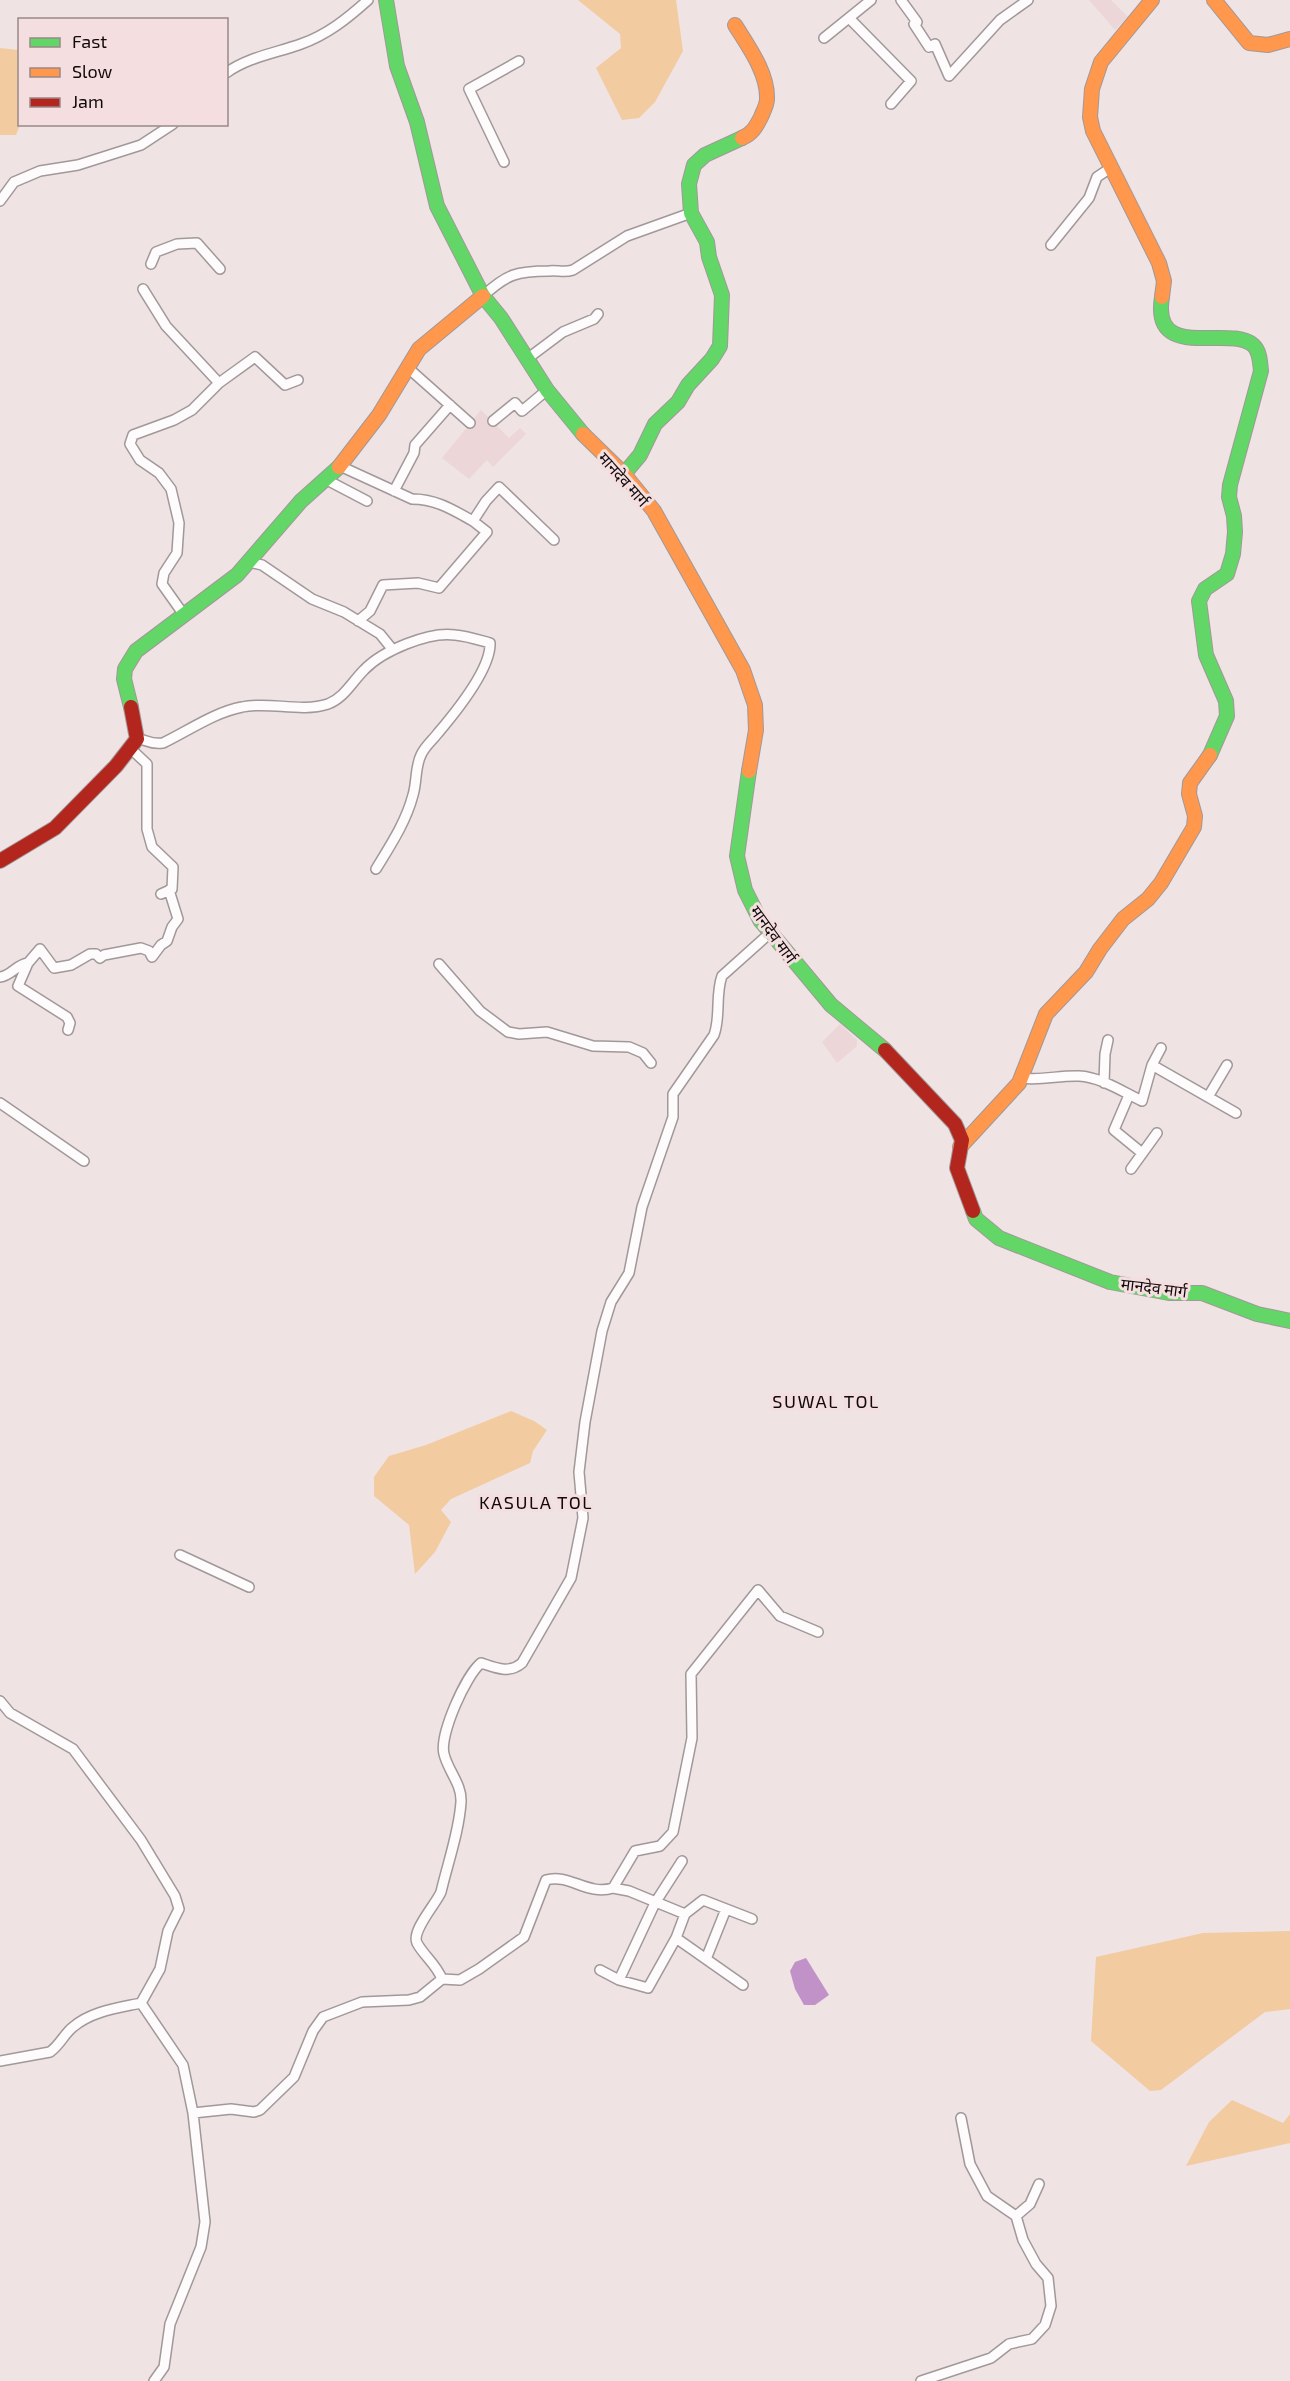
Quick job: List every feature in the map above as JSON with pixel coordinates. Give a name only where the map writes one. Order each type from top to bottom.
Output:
[{"type":"main road","name":"मानदेव मार्ग","points":[[386,0],[397,66],[417,122],[437,206],[483,296],[501,318],[547,390],[576,427],[624,474],[654,512],[743,670],[755,705],[756,730],[737,856],[745,890],[760,920],[831,1005],[884,1048],[955,1124],[962,1140],[957,1168],[976,1218],[987,1231],[999,1238],[1110,1282],[1169,1293],[1202,1293],[1257,1314],[1290,1322]]},
{"type":"main road","points":[[960,1147],[1021,1078],[1046,1014],[1086,972],[1123,919],[1148,899],[1161,884],[1194,827],[1195,816],[1189,794],[1190,783],[1214,749],[1227,716],[1226,701],[1206,655],[1199,601],[1205,589],[1227,574],[1233,554],[1235,532],[1229,497],[1230,485],[1257,392],[1261,362],[1253,345],[1244,340],[1185,336],[1169,327],[1162,319],[1161,303],[1164,282],[1159,263],[1091,124],[1092,89],[1101,62],[1152,0]]},
{"type":"main road","points":[[1218,1],[1249,43],[1268,45],[1290,39]]},
{"type":"main road","points":[[624,474],[640,454],[655,424],[678,402],[688,385],[712,360],[720,346],[722,295],[709,257],[707,242],[691,213],[689,183],[694,165],[705,155],[751,134],[767,100],[763,79],[752,52],[735,25]]},
{"type":"main road","points":[[0,861],[55,828],[116,766],[134,744],[137,730],[124,688],[125,669],[136,651],[237,575],[301,501],[340,466],[379,415],[419,349],[483,296]]},
{"type":"street","points":[[228,72],[234,68],[276,51],[301,44],[326,32],[350,16],[368,0]]},
{"type":"street","points":[[824,38],[871,0]]},
{"type":"street","points":[[901,0],[917,22],[914,24],[929,47],[935,44],[939,50],[948,76],[1000,20],[1028,0]]},
{"type":"street","points":[[849,18],[911,81],[891,104]]},
{"type":"street","points":[[504,162],[468,89],[519,62]]},
{"type":"street","points":[[0,201],[14,182],[40,171],[78,165],[141,145],[170,126]]},
{"type":"street","points":[[1051,245],[1089,198],[1097,177],[1112,167]]},
{"type":"street","points":[[483,296],[511,275],[537,271],[565,273],[573,270],[627,236],[691,213]]},
{"type":"street","points":[[151,264],[156,252],[177,244],[197,243],[220,269]]},
{"type":"street","points":[[143,289],[166,326],[219,383]]},
{"type":"street","points":[[527,359],[563,332],[594,320],[598,314]]},
{"type":"street","points":[[184,615],[162,584],[164,573],[177,553],[179,523],[171,489],[159,473],[140,460],[130,444],[134,435],[174,420],[192,410],[219,383],[255,357],[285,385],[298,380]]},
{"type":"street","points":[[407,367],[471,423]]},
{"type":"street","points":[[493,421],[515,403],[522,411],[547,390]]},
{"type":"street","points":[[394,491],[414,453],[415,445],[450,405]]},
{"type":"street","points":[[340,466],[412,499],[425,499],[454,509],[487,532],[439,588],[418,583],[383,585],[370,611],[358,621]]},
{"type":"street","points":[[325,479],[367,501]]},
{"type":"street","points":[[473,521],[486,501],[499,487],[554,540]]},
{"type":"street","points":[[249,562],[262,566],[312,599],[344,612],[380,634],[393,650]]},
{"type":"street","points":[[68,1030],[70,1023],[67,1017],[18,986],[28,963],[40,949],[54,968],[71,965],[90,954],[96,954],[100,958],[104,955],[141,948],[149,951],[153,957],[160,945],[167,941],[178,919],[165,892],[171,889],[173,867],[152,847],[147,829],[147,764],[134,744],[143,739],[152,745],[163,743],[241,707],[258,705],[308,707],[331,703],[345,693],[365,668],[393,650],[424,637],[454,634],[490,643],[480,676],[419,757],[414,794],[408,810],[396,837],[376,869]]},
{"type":"street","points":[[442,1978],[438,1967],[416,1941],[416,1934],[441,1892],[459,1815],[461,1795],[444,1756],[444,1737],[455,1704],[475,1668],[481,1663],[508,1670],[515,1669],[522,1663],[571,1578],[583,1518],[579,1472],[585,1422],[602,1331],[611,1302],[629,1273],[642,1208],[673,1117],[673,1094],[714,1035],[722,976],[770,933]]},
{"type":"street","points":[[0,977],[8,976],[24,963],[28,963]]},
{"type":"street","points":[[439,964],[480,1011],[508,1032],[519,1034],[548,1032],[593,1046],[629,1047],[643,1053],[651,1063]]},
{"type":"street","points":[[1104,1083],[1108,1040]]},
{"type":"street","points":[[1021,1078],[1080,1076],[1104,1083],[1142,1101],[1152,1065],[1161,1048]]},
{"type":"street","points":[[1152,1065],[1236,1113]]},
{"type":"street","points":[[1208,1097],[1227,1065]]},
{"type":"street","points":[[1129,1095],[1114,1130],[1142,1153]]},
{"type":"street","points":[[0,1103],[84,1161]]},
{"type":"street","points":[[1131,1169],[1157,1133]]},
{"type":"street","points":[[180,1555],[249,1587]]},
{"type":"street","points":[[613,1888],[634,1851],[660,1846],[674,1832],[692,1738],[691,1674],[758,1590],[780,1616],[818,1632]]},
{"type":"street","points":[[0,1701],[10,1713],[73,1749],[141,1840],[175,1896],[179,1910],[168,1931],[160,1969],[141,2003],[101,2012],[86,2019],[71,2028],[57,2047],[50,2052],[0,2061]]},
{"type":"street","points":[[619,1980],[655,1903],[682,1861]]},
{"type":"street","points":[[192,2113],[210,2110],[254,2112],[260,2110],[294,2077],[322,2017],[362,2002],[409,2000],[420,1997],[442,1978],[460,1980],[479,1969],[524,1937],[546,1880],[554,1877],[601,1892],[613,1888],[629,1891],[685,1914]]},
{"type":"street","points":[[600,1970],[619,1980],[648,1988],[676,1938],[685,1914],[703,1900],[752,1919]]},
{"type":"street","points":[[706,1959],[726,1909]]},
{"type":"street","points":[[676,1938],[743,1985]]},
{"type":"street","points":[[141,2003],[183,2066],[204,2203],[204,2235],[201,2247],[170,2324],[164,2367],[154,2381]]},
{"type":"street","points":[[921,2381],[991,2358],[1009,2344],[1032,2339],[1045,2325],[1051,2306],[1051,2288],[1048,2278],[1036,2264],[1023,2240],[1016,2216],[987,2196],[970,2164],[961,2118]]},
{"type":"street","points":[[1016,2216],[1030,2204],[1039,2184]]},
{"type":"shaded area","points":[[578,0],[676,0],[683,51],[655,102],[639,118],[622,120],[596,68],[621,48],[620,34]]},
{"type":"shaded area","points":[[1089,0],[1111,0],[1128,17],[1115,30]]},
{"type":"shaded area","points":[[0,48],[18,50],[20,126],[16,135],[0,135]]},
{"type":"shaded area","points":[[481,410],[509,438],[520,428],[526,434],[493,467],[487,460],[469,479],[442,458]]},
{"type":"shaded area","points":[[840,1024],[857,1040],[857,1046],[837,1063],[822,1042]]},
{"type":"shaded area","points":[[511,1411],[534,1421],[547,1430],[533,1451],[530,1463],[451,1499],[441,1510],[451,1522],[435,1552],[415,1574],[409,1525],[374,1496],[374,1477],[389,1456],[426,1445]]},
{"type":"shaded area","points":[[1290,1931],[1290,2009],[1265,2012],[1161,2090],[1150,2091],[1091,2041],[1096,1957],[1203,1933]]},
{"type":"shaded area","points":[[806,1958],[829,1995],[815,2005],[804,2005],[795,1989],[790,1971],[795,1962]]},
{"type":"shaded area","points":[[1232,2100],[1283,2123],[1290,2114],[1290,2143],[1186,2166],[1209,2122]]},
{"type":"traffic: fast","points":[[386,0],[397,66],[417,122],[437,206],[483,296],[501,318],[547,390],[583,434]]},
{"type":"traffic: fast","points":[[624,474],[640,455],[655,424],[678,402],[688,385],[712,359],[720,346],[722,295],[709,257],[707,242],[691,213],[689,184],[694,165],[705,155],[742,138]]},
{"type":"traffic: fast","points":[[1162,297],[1162,317],[1168,329],[1180,336],[1242,340],[1255,347],[1261,371],[1230,485],[1229,497],[1235,532],[1233,554],[1227,574],[1205,589],[1199,601],[1206,655],[1226,701],[1227,716],[1210,755]]},
{"type":"traffic: fast","points":[[131,707],[124,679],[125,669],[136,651],[237,575],[301,501],[339,467]]},
{"type":"traffic: fast","points":[[749,771],[737,856],[745,890],[760,920],[831,1005],[885,1050]]},
{"type":"traffic: fast","points":[[973,1211],[976,1219],[999,1238],[1110,1282],[1169,1293],[1202,1293],[1257,1314],[1290,1321]]},
{"type":"traffic: slow","points":[[1152,0],[1101,62],[1092,89],[1090,117],[1093,131],[1159,263],[1164,281],[1162,297]]},
{"type":"traffic: slow","points":[[1214,0],[1249,43],[1268,45],[1290,39]]},
{"type":"traffic: slow","points":[[735,25],[761,70],[767,101],[753,130],[742,138]]},
{"type":"traffic: slow","points":[[339,467],[379,415],[419,349],[483,296]]},
{"type":"traffic: slow","points":[[583,434],[624,474],[654,511],[743,670],[755,705],[756,730],[749,771]]},
{"type":"traffic: slow","points":[[960,1147],[1019,1083],[1046,1014],[1086,972],[1123,919],[1148,899],[1161,883],[1194,827],[1195,816],[1189,794],[1190,783],[1210,755]]},
{"type":"traffic: jam","points":[[0,861],[55,828],[116,766],[137,739],[131,707]]},
{"type":"traffic: jam","points":[[885,1050],[955,1124],[962,1140],[957,1168],[973,1211]]},
{"type":"district","name":"SUWAL TOL","points":[[826,1401]]},
{"type":"district","name":"KASULA TOL","points":[[536,1502]]}]
